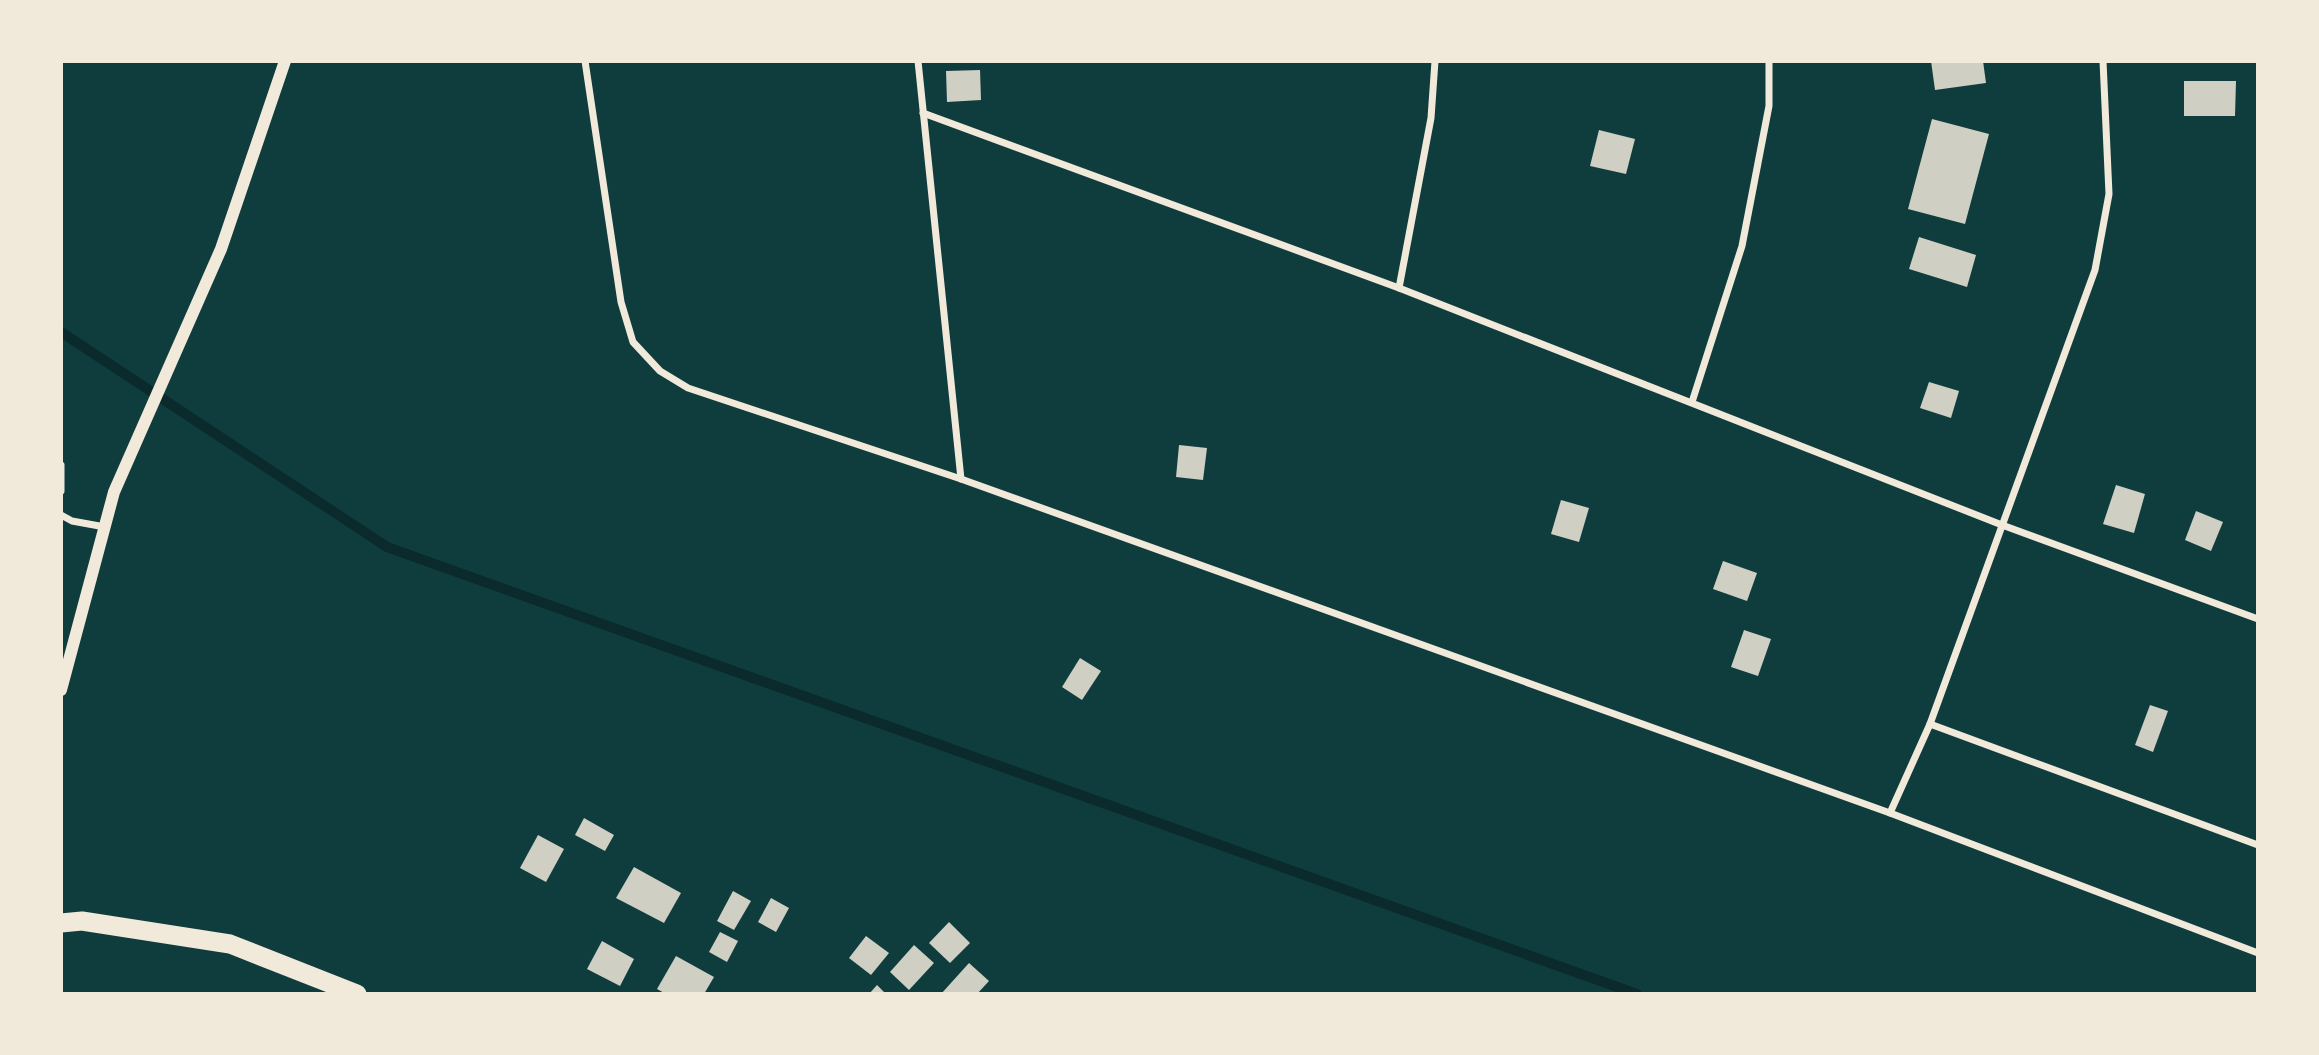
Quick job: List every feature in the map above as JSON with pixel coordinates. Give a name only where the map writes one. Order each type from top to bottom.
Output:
[{"type":"highway","points":[[61,923],[82,921],[230,944],[356,994]]},
{"type":"street","points":[[61,690],[114,492],[221,249],[285,61]]},
{"type":"street","points":[[584,61],[621,302],[632,342],[660,371],[688,388],[961,479],[1890,813],[2258,953]]},
{"type":"street","points":[[918,61],[961,479]]},
{"type":"street","points":[[1399,288],[1431,118],[1435,61]]},
{"type":"street","points":[[1692,402],[1742,246],[1769,106],[1769,61]]},
{"type":"street","points":[[1890,813],[1930,724],[2095,270],[2109,194],[2103,61]]},
{"type":"street","points":[[923,113],[1399,288],[2002,525],[2258,620]]},
{"type":"street","points":[[61,465],[61,491]]},
{"type":"street","points":[[61,515],[72,521],[105,527]]},
{"type":"street","points":[[1930,724],[2258,845]]},
{"type":"building","points":[[1931,61],[1983,61],[1986,83],[1935,90]]},
{"type":"building","points":[[980,70],[981,100],[947,102],[946,71]]},
{"type":"building","points":[[2184,81],[2236,81],[2235,116],[2184,116]]},
{"type":"building","points":[[1932,119],[1989,134],[1965,224],[1908,209]]},
{"type":"building","points":[[1599,130],[1635,139],[1626,174],[1590,166]]},
{"type":"building","points":[[1919,237],[1976,255],[1967,287],[1909,269]]},
{"type":"building","points":[[1929,382],[1959,391],[1951,418],[1920,408]]},
{"type":"building","points":[[1179,445],[1207,448],[1203,480],[1176,477]]},
{"type":"building","points":[[2116,485],[2145,494],[2134,533],[2103,524]]},
{"type":"building","points":[[1561,500],[1589,508],[1579,542],[1551,534]]},
{"type":"building","points":[[2196,511],[2223,522],[2211,551],[2185,540]]},
{"type":"building","points":[[1723,561],[1757,573],[1747,601],[1713,589]]},
{"type":"building","points":[[1744,630],[1771,639],[1758,676],[1731,667]]},
{"type":"building","points":[[1080,658],[1101,671],[1082,700],[1062,687]]},
{"type":"building","points":[[2150,705],[2168,711],[2153,752],[2135,745]]},
{"type":"building","points":[[584,818],[614,835],[605,851],[575,835]]},
{"type":"building","points":[[538,835],[564,849],[546,882],[520,868]]},
{"type":"building","points":[[634,867],[681,893],[664,923],[616,898]]},
{"type":"building","points":[[733,891],[751,901],[734,930],[717,921]]},
{"type":"building","points":[[771,898],[789,908],[776,932],[758,922]]},
{"type":"building","points":[[949,922],[970,943],[950,963],[929,943]]},
{"type":"building","points":[[720,932],[738,941],[727,962],[709,952]]},
{"type":"building","points":[[866,936],[889,953],[871,975],[849,958]]},
{"type":"building","points":[[602,941],[634,959],[620,986],[587,969]]},
{"type":"building","points":[[914,945],[934,963],[909,990],[890,972]]},
{"type":"building","points":[[676,956],[714,977],[704,994],[666,994],[657,989]]},
{"type":"building","points":[[969,963],[989,981],[977,994],[941,994]]},
{"type":"building","points":[[877,985],[886,994],[869,994]]},
{"type":"waterway","points":[[61,332],[387,547],[1637,994]]}]
